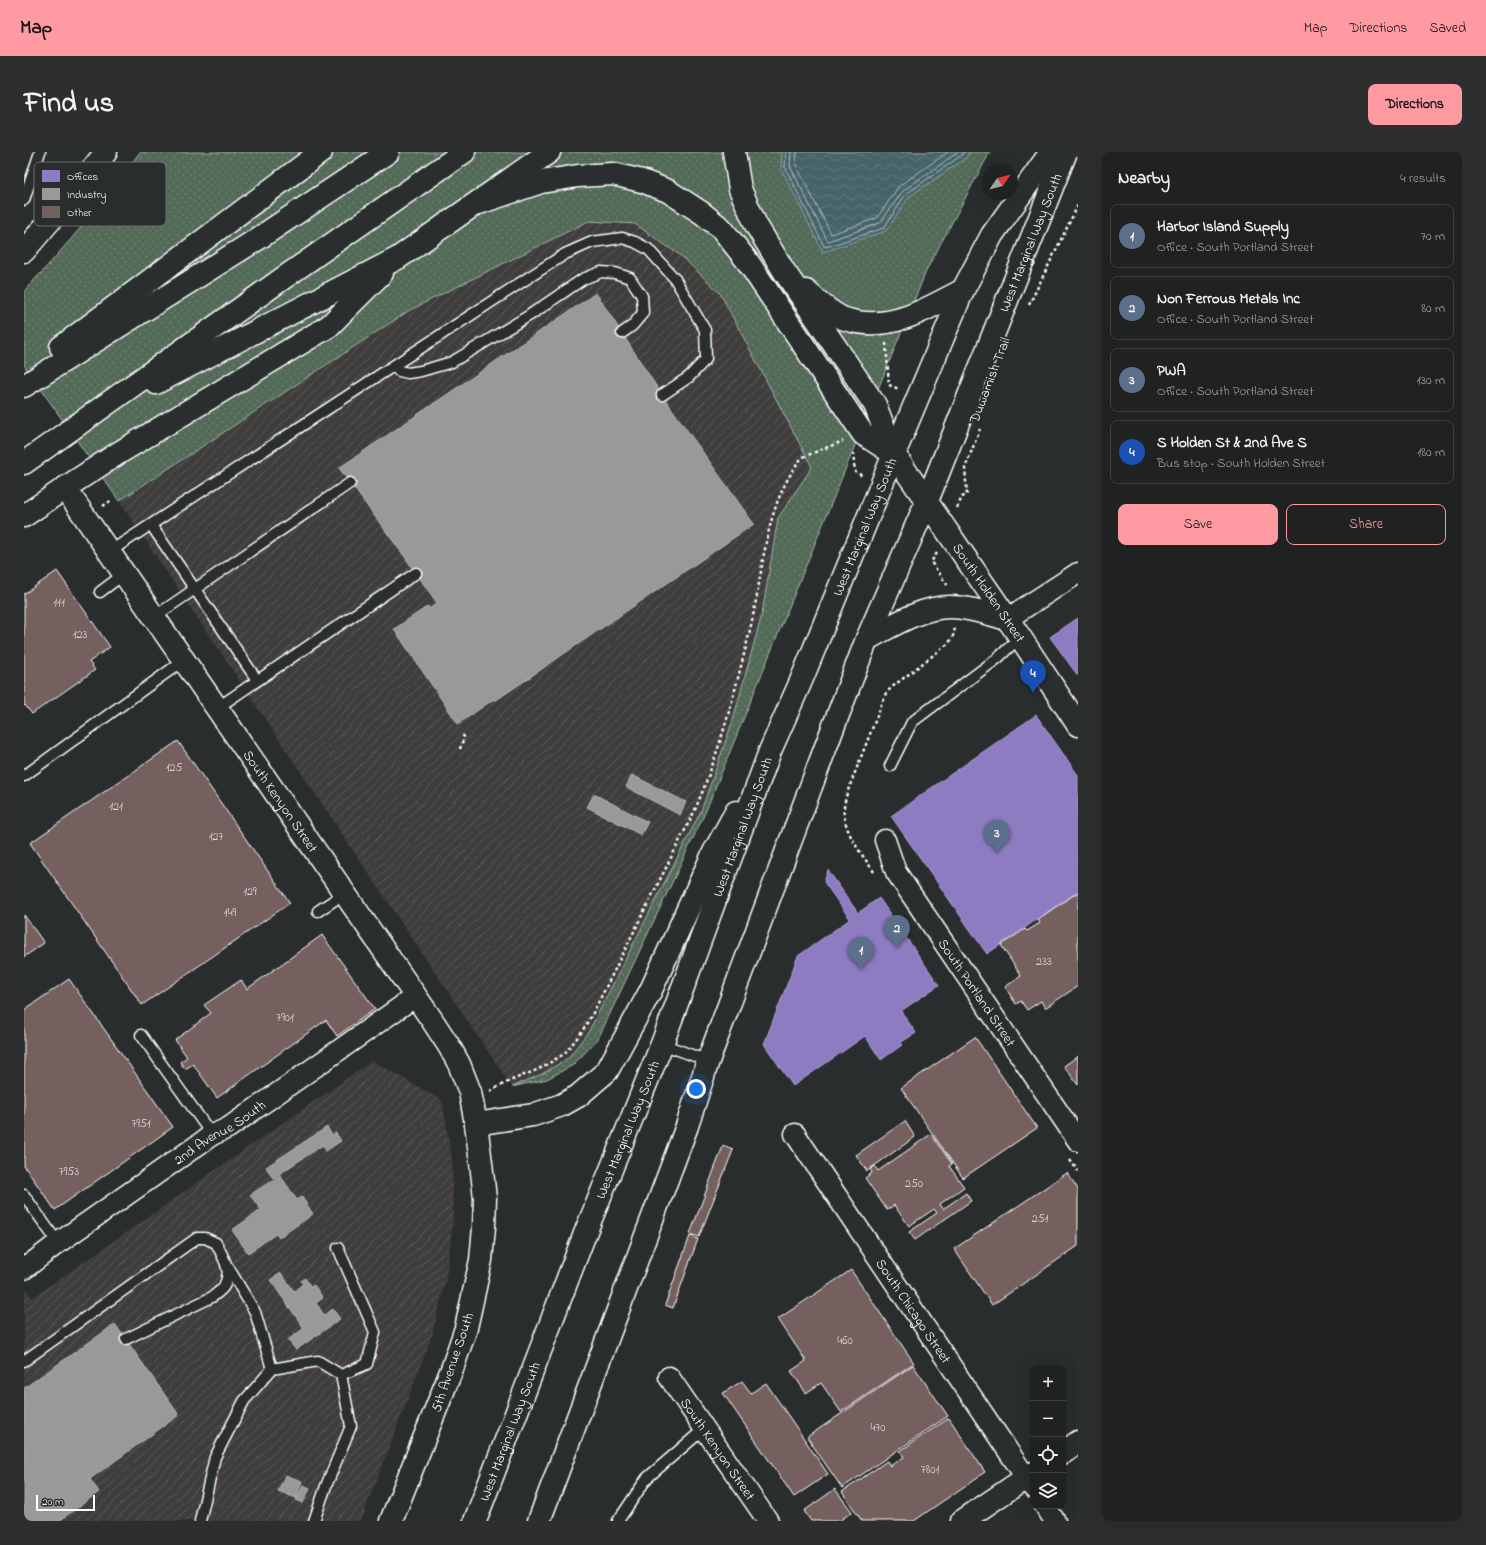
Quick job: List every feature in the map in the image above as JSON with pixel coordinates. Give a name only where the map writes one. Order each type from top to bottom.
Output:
[{"type":"main road","points":[[98,162],[106,152]]},
{"type":"main road","points":[[27,384],[34,368],[321,152]]},
{"type":"main road","points":[[27,384],[256,240],[388,152]]},
{"type":"main road","points":[[24,463],[282,279],[464,152]]},
{"type":"main road","points":[[89,418],[398,258],[549,152]]},
{"type":"main road","points":[[734,152],[740,189],[756,225],[784,271],[874,405],[894,454]]},
{"type":"main road","name":"West Marginal Way South","points":[[475,1521],[583,1238],[662,1044],[770,751],[801,681],[963,290],[992,235],[1051,152]]},
{"type":"main road","name":"West Marginal Way South","points":[[539,1521],[682,1140],[708,1061],[867,639],[926,501],[1066,152]]},
{"type":"main road","points":[[476,204],[541,182],[578,176],[612,174],[642,181],[668,191],[702,212],[722,229],[748,262],[863,434],[894,454]]},
{"type":"main road","points":[[24,251],[46,226]]},
{"type":"main road","points":[[24,516],[117,454],[329,326],[398,258]]},
{"type":"main road","points":[[784,271],[824,307],[844,319],[863,323],[887,323],[908,317],[923,311],[963,290]]},
{"type":"main road","name":"South Holden Street","points":[[894,454],[1020,637],[1078,725]]},
{"type":"main road","name":"South Kenyon Street","points":[[65,488],[450,1046],[470,1092],[476,1124]]},
{"type":"main road","points":[[867,639],[920,614],[950,607],[979,611],[1007,619]]},
{"type":"main road","points":[[476,1124],[533,1115],[562,1105],[578,1096],[607,1070],[651,990],[714,852],[770,751]]},
{"type":"main road","name":"5th Avenue South","points":[[391,1521],[452,1369],[466,1328],[482,1260],[485,1198],[476,1124]]},
{"type":"main road","points":[[1066,1450],[1078,1442]]},
{"type":"main road","points":[[962,1521],[1030,1481]]},
{"type":"street","points":[[1007,619],[1078,573]]},
{"type":"street","name":"South Portland Street","points":[[885,840],[896,872],[1078,1141]]},
{"type":"street","name":"2nd Avenue South","points":[[24,1269],[58,1243],[212,1135],[228,1128],[416,996]]},
{"type":"street","name":"South Chicago Street","points":[[795,1134],[1030,1479]]},
{"type":"street","name":"South Kenyon Street","points":[[670,1377],[768,1521]]},
{"type":"street","points":[[1047,1509],[1055,1521]]},
{"type":"lane","points":[[37,162],[40,152]]},
{"type":"lane","points":[[24,200],[34,170]]},
{"type":"lane","points":[[109,552],[565,254],[592,242],[622,238],[634,242],[648,250],[675,280],[705,330],[706,359],[689,377],[662,395]]},
{"type":"lane","points":[[395,365],[399,371],[408,373],[422,371],[452,362],[530,315],[583,279],[601,272],[615,272],[630,278],[642,296],[643,313],[632,326],[622,333]]},
{"type":"lane","points":[[154,617],[350,483]]},
{"type":"lane","points":[[151,525],[257,680]]},
{"type":"lane","points":[[217,708],[416,573]]},
{"type":"lane","points":[[100,592],[124,574]]},
{"type":"lane","points":[[890,766],[912,722],[998,658],[1020,637]]},
{"type":"lane","points":[[24,776],[184,660]]},
{"type":"lane","points":[[318,911],[345,893]]},
{"type":"lane","points":[[141,1034],[212,1135]]},
{"type":"lane","points":[[662,1044],[708,1061]]},
{"type":"lane","points":[[24,1195],[58,1243]]},
{"type":"lane","points":[[24,1361],[197,1238],[205,1238],[216,1243],[226,1264],[255,1312],[272,1369]]},
{"type":"lane","points":[[338,1248],[375,1332],[367,1364],[340,1375]]},
{"type":"lane","points":[[126,1340],[212,1297],[224,1287],[229,1274],[226,1264]]},
{"type":"lane","points":[[200,1521],[215,1457],[244,1401],[272,1369],[318,1361],[340,1375],[352,1426],[326,1486],[314,1521]]},
{"type":"lane","points":[[618,1521],[647,1478],[705,1428]]},
{"type":"path","points":[[1027,309],[1078,205]]},
{"type":"path","points":[[886,342],[889,385],[899,389]]},
{"type":"path","name":"Duwamish Trail","points":[[962,497],[967,495],[965,468],[982,425]]},
{"type":"path","points":[[501,1087],[512,1080],[539,1069],[559,1057],[571,1047],[581,1033],[626,949],[694,812],[706,784],[740,670],[754,612],[764,554],[777,503],[784,487],[798,462],[813,452],[839,441],[848,441]]},
{"type":"path","points":[[853,452],[856,472],[858,472]]},
{"type":"path","points":[[931,562],[934,559]]},
{"type":"path","points":[[924,560],[931,562],[948,586],[948,590]]},
{"type":"path","points":[[460,749],[464,737],[462,734]]},
{"type":"shaded area","points":[[590,221],[635,224],[681,256],[720,293],[812,467],[778,518],[762,614],[733,720],[701,811],[589,1031],[568,1058],[544,1073],[512,1087],[119,501],[410,310]]},
{"type":"shaded area","points":[[372,1061],[442,1100],[452,1159],[453,1219],[446,1278],[432,1336],[361,1521],[24,1521],[24,1287],[32,1298]]},
{"type":"green space","points":[[140,152],[990,152],[984,164],[982,164],[982,167],[927,269],[705,813],[598,1039],[573,1065],[547,1079],[512,1087],[544,1073],[568,1058],[589,1031],[701,811],[733,720],[762,614],[778,518],[812,467],[720,293],[681,256],[635,224],[589,221],[410,310],[119,501],[24,365],[24,291],[55,258],[82,226],[166,226],[166,162],[132,162]]},
{"type":"water","points":[[782,152],[969,152],[966,158],[909,197],[886,231],[823,252],[781,168]]},
{"type":"building: Offices","points":[[1078,618],[1078,676],[1050,637]]},
{"type":"building: Offices","points":[[1036,715],[1078,775],[1078,891],[987,954],[891,816]]},
{"type":"building: Offices","points":[[828,870],[858,913],[879,898],[939,985],[901,1011],[916,1033],[900,1043],[902,1045],[881,1060],[865,1036],[793,1086],[764,1044],[798,956],[850,919],[824,882]]},
{"type":"building: Industry","points":[[596,293],[662,395],[754,524],[495,701],[494,699],[458,724],[394,629],[428,606],[429,609],[437,603],[339,468]]},
{"type":"building: Industry","points":[[632,775],[686,802],[680,815],[626,787]]},
{"type":"building: Industry","points":[[594,794],[648,822],[641,835],[587,807]]},
{"type":"building: Industry","points":[[327,1127],[332,1135],[336,1133],[341,1141],[326,1151],[323,1145],[273,1178],[266,1167]]},
{"type":"building: Industry","points":[[280,1175],[297,1200],[302,1197],[313,1214],[279,1238],[276,1234],[248,1253],[232,1230],[261,1210],[250,1195]]},
{"type":"building: Industry","points":[[281,1273],[294,1291],[303,1284],[301,1281],[305,1278],[311,1287],[314,1285],[323,1298],[316,1303],[324,1315],[333,1309],[340,1319],[296,1350],[288,1340],[304,1328],[270,1280]]},
{"type":"building: Industry","points":[[115,1324],[179,1415],[90,1479],[99,1492],[59,1521],[24,1521],[24,1388]]},
{"type":"building: Industry","points":[[285,1475],[302,1481],[296,1498],[278,1491]]},
{"type":"building: Industry","points":[[303,1485],[310,1488],[303,1503],[296,1500]]},
{"type":"building: Other","points":[[57,571],[110,647],[89,662],[95,670],[32,714],[25,705],[24,706],[24,594]]},
{"type":"building: Other","points":[[178,741],[290,903],[142,1005],[30,843]]},
{"type":"building: Other","points":[[1078,892],[1078,986],[1045,1008],[1041,1001],[1027,1010],[1021,1001],[1016,1004],[1005,987],[1021,976],[1001,945],[1025,929],[1027,931],[1040,923],[1038,919]]},
{"type":"building: Other","points":[[24,915],[44,943],[24,957]]},
{"type":"building: Other","points":[[322,935],[375,1009],[337,1036],[326,1020],[217,1098],[193,1064],[185,1069],[180,1062],[187,1057],[175,1040],[211,1013],[204,1005],[241,980],[247,989]]},
{"type":"building: Other","points":[[69,979],[173,1127],[55,1210],[24,1166],[24,1010]]},
{"type":"building: Other","points":[[975,1037],[1037,1128],[963,1178],[901,1088]]},
{"type":"building: Other","points":[[1078,1056],[1078,1085],[1064,1066]]},
{"type":"building: Other","points":[[905,1121],[915,1137],[867,1171],[856,1155]]},
{"type":"building: Other","points":[[931,1134],[952,1164],[949,1166],[964,1187],[940,1204],[943,1209],[966,1193],[971,1201],[915,1240],[909,1232],[937,1213],[934,1209],[909,1226],[894,1205],[887,1210],[865,1178],[872,1173],[870,1169],[875,1166],[878,1171]]},
{"type":"building: Other","points":[[723,1146],[733,1150],[699,1237],[690,1234]]},
{"type":"building: Other","points":[[1067,1173],[1078,1189],[1078,1246],[992,1305],[954,1249]]},
{"type":"building: Other","points":[[690,1236],[698,1239],[673,1308],[665,1305]]},
{"type":"building: Other","points":[[851,1270],[914,1363],[841,1412],[821,1383],[806,1393],[791,1371],[806,1361],[778,1319]]},
{"type":"building: Other","points":[[913,1365],[948,1416],[842,1488],[807,1437]]},
{"type":"building: Other","points":[[742,1381],[751,1393],[766,1383],[828,1474],[794,1497],[723,1393]]},
{"type":"building: Other","points":[[949,1418],[985,1472],[914,1521],[862,1521],[842,1492],[887,1461],[890,1466],[904,1457],[900,1451]]},
{"type":"building: Other","points":[[835,1489],[852,1512],[839,1521],[811,1521],[804,1511]]},
{"type":"place","name":"S Holden St & 2nd Ave S","points":[[1033,693]]},
{"type":"place","name":"PWA","points":[[997,853]]},
{"type":"place","name":"Non Ferrous Metals Inc","points":[[897,948]]},
{"type":"place","name":"Harbor Island Supply","points":[[861,970]]}]
